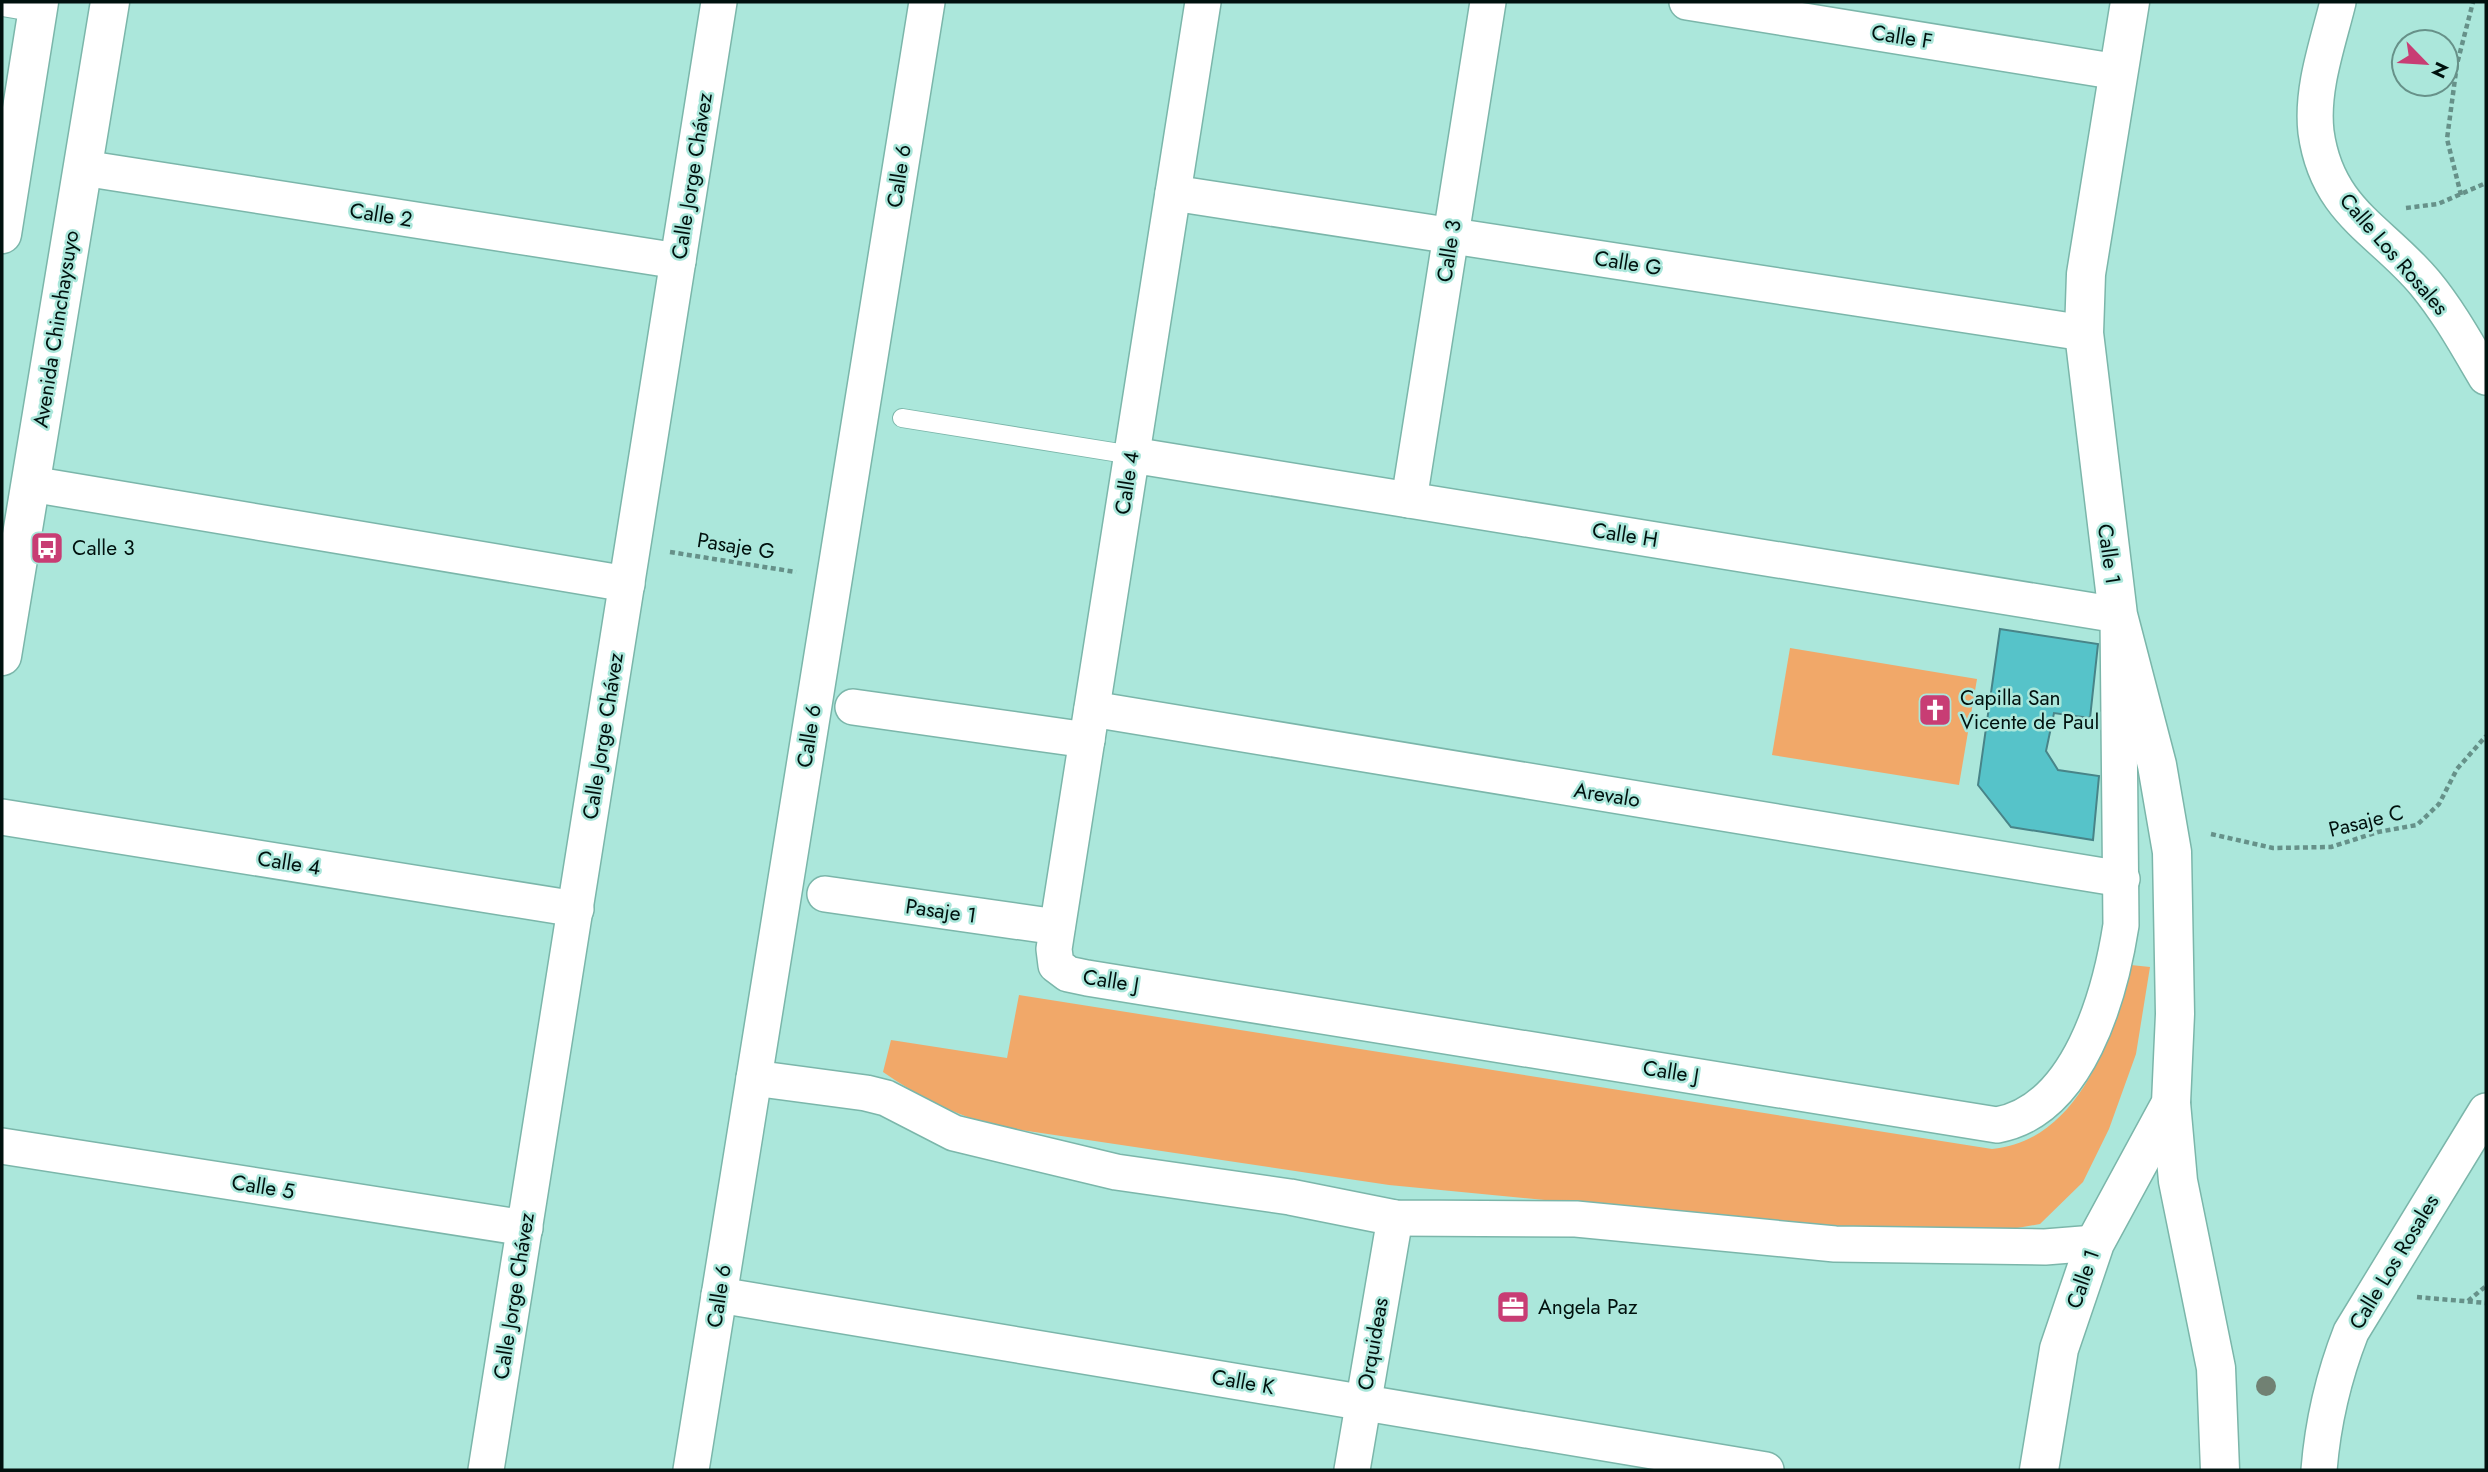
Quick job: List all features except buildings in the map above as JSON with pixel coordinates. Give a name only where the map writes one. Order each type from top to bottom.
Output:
[{"type":"street","name":"Avenida Chinchaysuyo","points":[[2,656],[110,2]]},
{"type":"street","name":"Calle Jorge Chávez","points":[[486,1470],[719,2]]},
{"type":"street","name":"Calle 6","points":[[691,1470],[927,2]]},
{"type":"street","name":"Calle 4","points":[[1056,965],[1054,949],[1057,927],[1203,2]]},
{"type":"street","name":"Calle 3","points":[[1409,500],[1488,2]]},
{"type":"street","name":"Calle F","points":[[1687,2],[2118,72]]},
{"type":"street","name":"Calle 1","points":[[2130,2],[2087,274],[2084,333],[2118,615],[2157,765],[2169,829],[2175,1000],[2171,1103],[2178,1181],[2216,1368],[2220,1470]]},
{"type":"street","name":"Calle Los Rosales","points":[[2338,2],[2318,86],[2316,131],[2325,167],[2345,206],[2424,282],[2486,377]]},
{"type":"street","points":[[2,234],[26,7]]},
{"type":"street","name":"Calle 2","points":[[83,169],[678,261]]},
{"type":"street","name":"Calle G","points":[[1173,193],[2084,333]]},
{"type":"street","name":"Calle H","points":[[1132,455],[2118,615]]},
{"type":"street","points":[[31,484],[627,584]]},
{"type":"street","name":"Calle J","points":[[1056,965],[1068,974],[1087,978],[1997,1125],[2014,1122],[2048,1098],[2071,1071],[2090,1037],[2115,964],[2121,925],[2122,879],[2118,615]]},
{"type":"street","name":"Arevalo","points":[[853,707],[1089,725],[2122,879]]},
{"type":"street","name":"Calle 4","points":[[2,817],[576,909]]},
{"type":"street","name":"Pasaje 1","points":[[825,894],[1057,927]]},
{"type":"street","points":[[754,1078],[886,1098],[954,1133],[1103,1169],[1290,1198],[1395,1218],[1576,1219],[1835,1244],[2045,1247],[2095,1243]]},
{"type":"street","name":"Calle 1","points":[[2039,1470],[2059,1349],[2095,1243],[2171,1103]]},
{"type":"street","name":"Calle Los Rosales","points":[[2319,1470],[2323,1421],[2336,1370],[2351,1332],[2486,1111]]},
{"type":"street","name":"Calle 5","points":[[2,1146],[525,1227]]},
{"type":"street","name":"Orquideas","points":[[1352,1470],[1395,1218]]},
{"type":"street","name":"Calle K","points":[[719,1295],[1766,1470]]},
{"type":"lane","points":[[901,418],[1132,455]]},
{"type":"path","points":[[2461,195],[2447,139],[2457,64],[2473,2]]},
{"type":"path","points":[[2345,206],[2421,208],[2486,185]]},
{"type":"path","name":"Pasaje G","points":[[633,546],[835,578]]},
{"type":"path","name":"Pasaje C","points":[[2169,829],[2203,832],[2273,848],[2331,847],[2378,832],[2417,825],[2439,804],[2457,769],[2486,736]]},
{"type":"path","points":[[2468,1301],[2486,1286]]},
{"type":"path","points":[[2374,1294],[2486,1303]]},
{"type":"shaded area","points":[[1790,648],[1977,679],[1959,785],[1772,755]]},
{"type":"shaded area","points":[[2131,965],[2150,967],[2136,1054],[2109,1129],[2083,1182],[2040,1224],[2006,1230],[1804,1225],[1389,1185],[995,1126],[937,1104],[883,1072],[891,1040],[1007,1058],[1019,995],[1992,1149],[2022,1142],[2048,1127],[2069,1106],[2102,1053]]},
{"type":"place","name":"Calle 3","points":[[47,548]]},
{"type":"place","name":"Capilla San Vicente de Paul","points":[[1935,710]]},
{"type":"place","name":"Angela Paz","points":[[1513,1307]]}]
